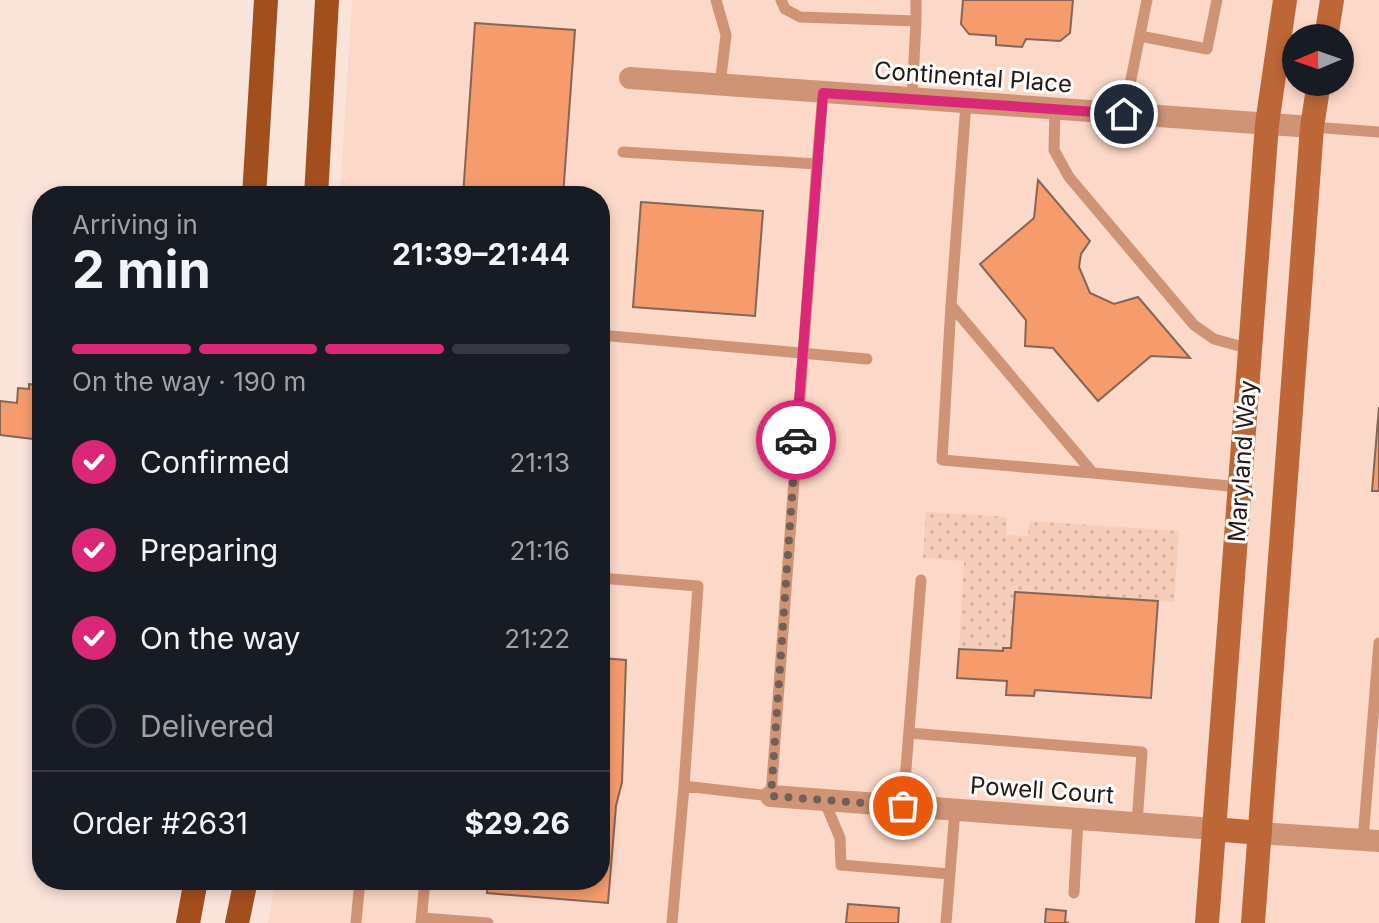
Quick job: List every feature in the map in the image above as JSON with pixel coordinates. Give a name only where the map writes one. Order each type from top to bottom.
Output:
[{"type":"main road","points":[[255,186],[266,0]]},
{"type":"main road","points":[[317,186],[327,0]]},
{"type":"main road","name":"Maryland Way","points":[[1207,923],[1267,124],[1285,0]]},
{"type":"main road","points":[[1328,24],[1332,0]]},
{"type":"main road","name":"Maryland Way","points":[[1253,923],[1312,127],[1317,96]]},
{"type":"main road","points":[[1214,829],[1260,833]]},
{"type":"main road","points":[[188,923],[194,890]]},
{"type":"main road","points":[[237,923],[244,890]]},
{"type":"street","name":"Continental Place","points":[[630,78],[1312,127]]},
{"type":"street","name":"Powell Court","points":[[771,796],[1214,829]]},
{"type":"street","points":[[1260,833],[1371,840]]},
{"type":"lane","points":[[716,0],[726,35],[720,86]]},
{"type":"lane","points":[[781,0],[785,9],[800,17],[916,21]]},
{"type":"lane","points":[[912,99],[916,0]]},
{"type":"lane","points":[[1124,114],[1147,0]]},
{"type":"lane","points":[[1140,36],[1207,49],[1217,0]]},
{"type":"lane","points":[[684,786],[771,796],[823,93]]},
{"type":"lane","points":[[966,103],[942,460],[1240,487]]},
{"type":"lane","points":[[1055,109],[1054,150],[1069,177],[1194,325],[1214,339],[1250,349]]},
{"type":"lane","points":[[1312,127],[1379,132]]},
{"type":"lane","points":[[623,152],[817,164]]},
{"type":"lane","points":[[951,305],[1093,473]]},
{"type":"lane","points":[[610,336],[867,359]]},
{"type":"lane","points":[[610,579],[698,586],[672,923]]},
{"type":"lane","points":[[903,806],[921,580]]},
{"type":"lane","points":[[1371,840],[1379,643]]},
{"type":"lane","points":[[909,733],[1142,752],[1137,824]]},
{"type":"lane","points":[[824,800],[840,838],[841,865],[950,874]]},
{"type":"lane","points":[[946,923],[955,810]]},
{"type":"lane","points":[[1074,893],[1078,819]]},
{"type":"lane","points":[[356,923],[359,890]]},
{"type":"lane","points":[[424,890],[422,920],[488,923]]},
{"type":"shaded area","points":[[352,0],[1379,0],[1379,923],[268,923],[274,890],[610,890],[610,186],[341,186]]},
{"type":"shaded area","points":[[926,512],[1007,517],[1006,535],[1028,536],[1030,521],[1179,531],[1174,602],[1015,592],[1011,648],[1003,648],[1003,651],[959,649],[964,561],[923,558]]},
{"type":"building","points":[[963,0],[1073,0],[1070,33],[1060,41],[1026,39],[1022,47],[996,45],[996,36],[969,34],[961,24]]},
{"type":"building","points":[[475,23],[575,30],[564,186],[464,186]]},
{"type":"building","points":[[1038,180],[1090,241],[1081,254],[1079,267],[1090,293],[1114,304],[1138,297],[1190,358],[1151,356],[1098,401],[1053,348],[1025,346],[1026,320],[980,264],[1034,218]]},
{"type":"building","points":[[641,202],[763,211],[755,316],[633,307]]},
{"type":"building","points":[[29,384],[32,384],[32,439],[0,435],[0,401],[17,403],[18,388],[29,389]]},
{"type":"building","points":[[1379,407],[1379,491],[1372,491]]},
{"type":"building","points":[[1015,592],[1158,601],[1151,698],[1035,690],[1034,696],[1006,695],[1007,681],[957,678],[959,649],[1003,651],[1003,648],[1011,648]]},
{"type":"building","points":[[610,659],[626,660],[622,782],[616,806],[610,879]]},
{"type":"building","points":[[487,890],[609,890],[608,903],[487,893]]},
{"type":"building","points":[[848,904],[899,908],[898,923],[846,923]]},
{"type":"building","points":[[1046,909],[1066,911],[1065,922],[1069,923],[1045,923]]},
{"type":"way so far","points":[[796,440],[771,796],[903,806]]},
{"type":"route","points":[[796,440],[823,93],[1124,114]]}]
